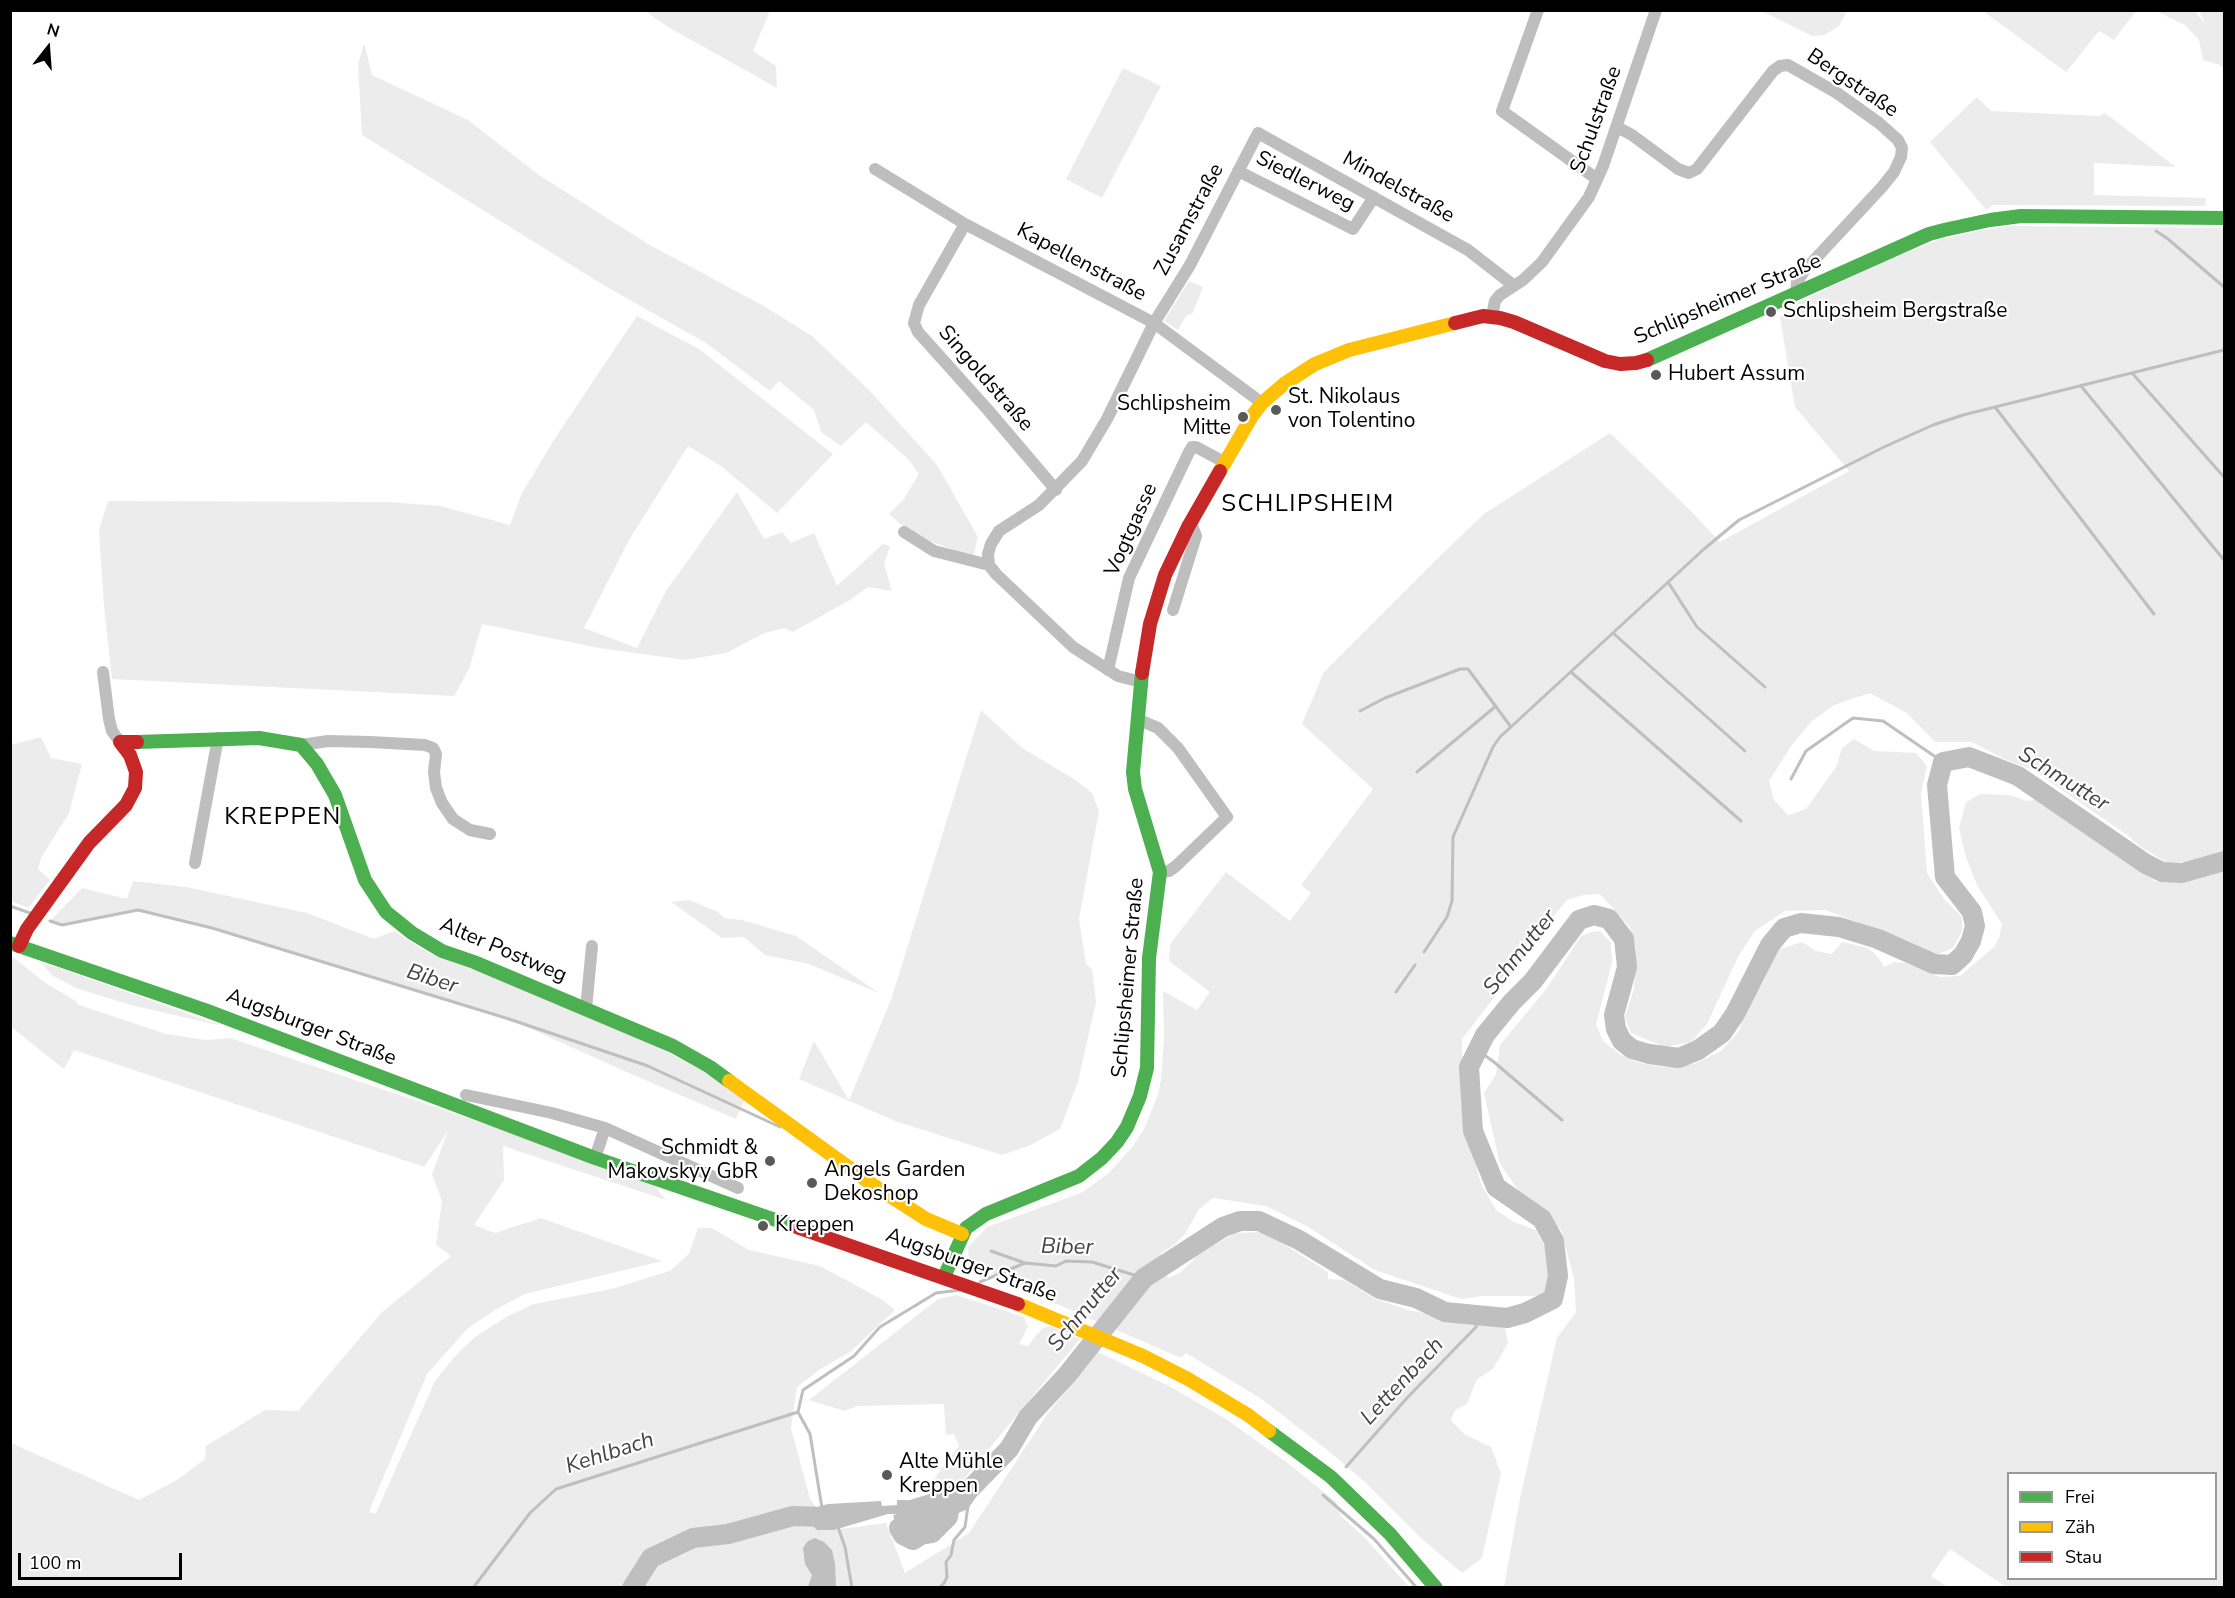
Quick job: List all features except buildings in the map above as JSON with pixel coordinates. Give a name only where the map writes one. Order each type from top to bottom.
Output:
[{"type":"street","points":[[1538,10],[1502,111],[1597,179]]},
{"type":"street","name":"Schulstraße","points":[[1492,316],[1495,301],[1542,262],[1589,196],[1617,127],[1656,10]]},
{"type":"street","name":"Bergstraße","points":[[1617,127],[1632,135],[1678,170],[1689,173],[1697,169],[1773,71],[1780,66],[1788,65],[1837,93],[1879,123],[1898,140],[1902,148],[1901,157],[1894,172],[1804,271],[1797,282],[1796,293]]},
{"type":"street","name":"Zusamstraße","points":[[989,565],[988,554],[999,531],[1039,505],[1056,490],[1082,460],[1107,419],[1154,323],[1190,265],[1258,133]]},
{"type":"street","name":"Mindelstraße","points":[[1258,133],[1468,250],[1513,285]]},
{"type":"street","name":"Kapellenstraße","points":[[875,169],[965,224],[1154,323],[1263,403]]},
{"type":"street","name":"Siedlerweg","points":[[1238,171],[1353,229],[1374,197]]},
{"type":"street","name":"Schlipsheimer Straße","points":[[948,1278],[966,1228],[986,1214],[1079,1176],[1102,1158],[1127,1127],[1140,1096],[1147,1068],[1149,958],[1160,872],[1135,789],[1133,772],[1141,682],[1150,624],[1168,566],[1247,425],[1263,403],[1292,378],[1334,355],[1473,318],[1492,316],[1514,322],[1605,361],[1620,364],[1636,363],[1659,356],[1929,234],[1990,220],[2021,216],[2224,218]]},
{"type":"street","name":"Singoldstraße","points":[[965,224],[920,305],[914,323],[918,332],[1056,490]]},
{"type":"street","name":"Vogtgasse","points":[[1108,670],[1130,578],[1189,452],[1192,447],[1196,447],[1226,463]]},
{"type":"street","points":[[1173,610],[1196,536],[1191,523]]},
{"type":"street","points":[[904,532],[934,551],[989,565],[1073,647],[1118,676],[1141,682]]},
{"type":"street","points":[[15,944],[89,843],[126,805],[135,788],[136,772],[130,755],[112,731],[103,672]]},
{"type":"street","points":[[1137,719],[1158,728],[1178,748],[1227,818],[1176,866],[1169,871],[1160,872]]},
{"type":"street","points":[[195,863],[218,738]]},
{"type":"street","points":[[120,742],[259,738],[302,745],[327,741],[425,745],[433,748],[436,754],[434,772],[436,788],[442,803],[453,819],[470,830],[490,834]]},
{"type":"street","name":"Alter Postweg","points":[[302,745],[317,764],[335,795],[365,880],[386,912],[412,933],[441,951],[474,962],[673,1046],[711,1067],[873,1185],[926,1219],[962,1234]]},
{"type":"street","name":"Augsburger Straße","points":[[15,944],[205,1010],[595,1158],[948,1278],[1076,1327],[1188,1379],[1248,1415],[1334,1480],[1390,1534],[1436,1587]]},
{"type":"street","name":"Alter Postweg","points":[[586,1009],[592,946]]},
{"type":"street","points":[[466,1095],[552,1113],[605,1128],[665,1153],[738,1188]]},
{"type":"street","points":[[595,1158],[605,1128]]},
{"type":"shaded area","points":[[645,11],[770,11],[753,51],[776,66],[777,88],[668,27]]},
{"type":"shaded area","points":[[1762,11],[1847,11],[1839,26],[1824,35],[1812,36]]},
{"type":"shaded area","points":[[1983,11],[2136,11],[2114,40],[2099,31],[2066,72]]},
{"type":"shaded area","points":[[2156,11],[2195,11],[2206,25],[2199,11],[2224,11],[2224,69],[2220,65],[2203,60],[2199,40],[2185,25]]},
{"type":"shaded area","points":[[364,43],[372,75],[468,120],[539,175],[648,244],[762,305],[812,336],[869,390],[937,465],[978,537],[973,557],[913,535],[889,514],[904,499],[919,474],[909,460],[866,422],[841,446],[821,432],[814,410],[779,381],[770,391],[706,343],[605,286],[362,135],[358,65]]},
{"type":"shaded area","points":[[1123,68],[1161,86],[1102,198],[1066,179]]},
{"type":"shaded area","points":[[1977,97],[1991,111],[2099,116],[2105,113],[2176,167],[2094,163],[2094,195],[2206,198],[2205,206],[1993,205],[1986,210],[1930,142]]},
{"type":"shaded area","points":[[2014,226],[2224,228],[2224,851],[2198,861],[2168,863],[2141,847],[2033,770],[2002,758],[1972,742],[1935,742],[1907,713],[1870,693],[1834,705],[1812,721],[1791,746],[1769,781],[1774,800],[1788,815],[1806,809],[1836,767],[1842,748],[1854,739],[1874,751],[1916,753],[1927,766],[1921,793],[1927,873],[1944,899],[1962,917],[1962,931],[1953,948],[1936,955],[1914,948],[1885,932],[1825,910],[1785,911],[1755,931],[1739,955],[1707,1024],[1691,1042],[1665,1047],[1631,1033],[1625,1017],[1634,989],[1636,949],[1630,927],[1600,894],[1583,895],[1567,900],[1537,936],[1514,972],[1462,1039],[1462,1111],[1481,1184],[1496,1210],[1514,1222],[1536,1230],[1547,1251],[1548,1280],[1543,1296],[1482,1296],[1461,1299],[1375,1270],[1308,1227],[1266,1206],[1213,1198],[1199,1209],[1185,1234],[1161,1253],[1168,1278],[1181,1272],[1200,1253],[1235,1233],[1264,1232],[1328,1272],[1328,1279],[1344,1280],[1376,1299],[1408,1310],[1505,1328],[1508,1343],[1493,1369],[1477,1379],[1467,1404],[1455,1410],[1451,1420],[1464,1434],[1491,1447],[1501,1473],[1482,1558],[1462,1573],[1423,1540],[1367,1484],[1263,1400],[1186,1353],[1181,1358],[1029,1292],[969,1261],[968,1247],[987,1227],[1081,1193],[1109,1173],[1133,1146],[1145,1127],[1158,1094],[1161,1079],[1164,1038],[1163,991],[1197,1010],[1210,992],[1169,961],[1170,944],[1226,872],[1290,921],[1311,893],[1301,885],[1373,789],[1302,724],[1324,672],[1442,554],[1484,514],[1610,433],[1720,542],[1849,471],[1795,407],[1780,317],[1790,306],[1890,259],[1939,240]]},
{"type":"shaded area","points":[[1189,281],[1203,287],[1192,314],[1186,316],[1178,330],[1164,321]]},
{"type":"shaded area","points":[[637,316],[699,349],[833,454],[777,513],[721,466],[688,446],[629,540],[584,628],[637,648],[666,591],[737,492],[764,539],[782,532],[791,543],[814,533],[837,586],[883,544],[890,546],[884,564],[892,591],[868,587],[850,600],[793,632],[784,628],[765,633],[726,653],[685,660],[599,648],[482,624],[469,669],[454,696],[112,679],[99,530],[108,501],[386,502],[441,506],[510,525],[522,493],[557,435]]},
{"type":"shaded area","points":[[981,710],[1022,748],[1074,779],[1092,793],[1099,811],[1079,919],[1086,964],[1092,969],[1096,1002],[1078,1082],[1060,1129],[1031,1145],[1002,1155],[895,1121],[799,1079],[814,1041],[849,1100],[891,1000]]},
{"type":"shaded area","points":[[41,737],[51,758],[82,764],[69,813],[41,858],[38,869],[50,880],[28,908],[11,901],[11,745]]},
{"type":"shaded area","points":[[1980,794],[2010,795],[2027,801],[2039,799],[2156,882],[2176,881],[2224,868],[2224,1587],[2006,1587],[1950,1549],[1931,1576],[1948,1587],[1504,1587],[1521,1493],[1557,1338],[1576,1312],[1574,1279],[1561,1230],[1520,1193],[1500,1164],[1484,1093],[1496,1074],[1500,1045],[1547,988],[1581,936],[1592,932],[1600,931],[1611,943],[1612,963],[1596,1024],[1603,1041],[1621,1055],[1639,1063],[1663,1067],[1694,1064],[1721,1051],[1739,1031],[1747,1008],[1764,980],[1777,950],[1802,942],[1816,951],[1832,954],[1842,942],[1868,948],[1878,957],[1884,967],[1894,962],[1906,963],[1940,977],[1960,976],[1994,947],[2002,924],[1977,885],[1966,857],[1959,828],[1966,802]]},
{"type":"shaded area","points":[[133,881],[186,887],[307,913],[374,939],[394,931],[428,953],[527,990],[658,1047],[713,1077],[745,1099],[736,1119],[509,1019],[211,928],[138,910],[62,925],[50,921],[82,888],[127,899]]},
{"type":"shaded area","points":[[690,900],[718,912],[724,918],[742,920],[796,936],[879,993],[809,964],[765,955],[744,937],[722,938],[671,902]]},
{"type":"shaded area","points":[[10,955],[79,1005],[166,1034],[206,1040],[230,1038],[533,1140],[653,1185],[666,1200],[503,1146],[504,1180],[474,1225],[495,1233],[541,1218],[662,1261],[525,1294],[495,1310],[467,1329],[427,1374],[370,1513],[376,1513],[435,1381],[456,1355],[475,1337],[508,1316],[534,1304],[611,1289],[670,1271],[689,1254],[698,1228],[712,1228],[749,1250],[820,1266],[883,1300],[895,1310],[850,1352],[822,1368],[797,1387],[791,1428],[810,1499],[833,1530],[886,1523],[905,1573],[969,1533],[1046,1416],[1098,1352],[1169,1386],[1226,1419],[1289,1464],[1336,1502],[1341,1516],[1365,1538],[1409,1587],[11,1587],[11,1443],[139,1500],[177,1480],[205,1459],[206,1446],[265,1410],[298,1411],[381,1313],[451,1256],[436,1245],[442,1201],[432,1174],[448,1131],[424,1167],[74,1050],[64,1069],[11,1027]]},
{"type":"shaded area","points":[[42,964],[222,1026],[127,1004],[76,988],[53,976]]},
{"type":"shaded area","points":[[956,1295],[1024,1317],[1028,1327],[1019,1344],[1028,1346],[1043,1328],[1050,1326],[1080,1339],[959,1485],[927,1488],[959,1446],[954,1434],[946,1435],[944,1404],[857,1406],[845,1411],[809,1400],[938,1299]]},
{"type":"shaded area","points":[[965,1485],[974,1491],[976,1497],[968,1509],[926,1527],[908,1530],[896,1525],[893,1515],[898,1514],[888,1514],[834,1530],[817,1530],[800,1516],[828,1504],[881,1501],[882,1506],[897,1505],[897,1500],[910,1500],[936,1492],[956,1490]]},
{"type":"shaded area","points":[[815,1538],[824,1542],[832,1550],[835,1564],[836,1585],[834,1587],[808,1587],[812,1575],[805,1564],[803,1548],[808,1541]]},
{"type":"waterway","points":[[2156,231],[2224,287]]},
{"type":"waterway","points":[[1424,952],[1447,917],[1452,901],[1453,837],[1493,747],[1500,737],[1704,549],[1739,520],[1933,425],[1963,415],[2224,350]]},
{"type":"waterway","points":[[2132,373],[2224,477]]},
{"type":"waterway","points":[[2081,386],[2224,560]]},
{"type":"waterway","points":[[1995,407],[2154,614]]},
{"type":"waterway","points":[[1668,582],[1697,627],[1765,687]]},
{"type":"waterway","points":[[1613,633],[1745,751]]},
{"type":"waterway","points":[[1360,711],[1385,698],[1460,669],[1468,669],[1511,727]]},
{"type":"waterway","points":[[1571,672],[1741,821]]},
{"type":"waterway","points":[[1417,772],[1496,706]]},
{"type":"waterway","points":[[1791,779],[1806,751],[1853,718],[1883,721],[1943,762]]},
{"type":"waterway","name":"Schmutter","points":[[946,1498],[970,1489],[1009,1449],[1028,1417],[1067,1375],[1144,1278],[1223,1227],[1240,1221],[1259,1221],[1299,1240],[1380,1289],[1416,1298],[1445,1312],[1507,1318],[1525,1313],[1553,1299],[1558,1276],[1554,1241],[1542,1219],[1496,1187],[1473,1131],[1469,1067],[1485,1035],[1533,981],[1579,920],[1594,915],[1609,919],[1624,939],[1627,967],[1614,1015],[1616,1029],[1622,1041],[1632,1049],[1679,1058],[1698,1050],[1722,1033],[1735,1014],[1770,945],[1784,928],[1801,923],[1839,927],[1878,939],[1934,964],[1952,965],[1963,955],[1971,941],[1975,926],[1972,912],[1945,877],[1937,785],[1943,762],[1969,757],[2018,776],[2146,864],[2162,872],[2182,873],[2224,861]]},
{"type":"waterway","name":"Biber","points":[[10,906],[30,913]]},
{"type":"waterway","name":"Biber","points":[[50,921],[62,925],[138,910],[212,928],[509,1019],[648,1066],[780,1127]]},
{"type":"waterway","points":[[1396,992],[1415,965]]},
{"type":"waterway","points":[[1477,1050],[1562,1120]]},
{"type":"waterway","name":"Biber","points":[[991,1251],[1025,1263],[1056,1266],[1066,1261],[1092,1262],[1144,1278]]},
{"type":"waterway","name":"Kehlbach","points":[[980,1282],[1025,1263]]},
{"type":"waterway","name":"Kehlbach","points":[[473,1588],[530,1513],[556,1489],[798,1412],[803,1390],[854,1356],[880,1327],[936,1293],[960,1290]]},
{"type":"waterway","name":"Lettenbach","points":[[1346,1467],[1407,1398],[1476,1327],[1478,1316]]},
{"type":"waterway","name":"Kehlbach","points":[[798,1412],[810,1434],[822,1508]]},
{"type":"waterway","name":"Lettenbach","points":[[1323,1495],[1374,1539],[1417,1588]]},
{"type":"waterway","name":"Schmutter","points":[[899,1528],[903,1535],[913,1540],[921,1535],[932,1533],[948,1517],[951,1498],[943,1500]]},
{"type":"waterway","points":[[939,1588],[947,1577],[946,1562],[951,1555],[954,1540],[965,1527],[968,1506]]},
{"type":"waterway","name":"Schmutter","points":[[632,1588],[651,1558],[693,1538],[728,1534],[793,1516],[825,1517]]},
{"type":"waterway","points":[[838,1527],[845,1547],[852,1588]]},
{"type":"traffic: fast","points":[[1647,360],[1929,234],[1944,230],[2021,216],[2224,218]]},
{"type":"traffic: fast","points":[[944,1277],[966,1228],[986,1214],[1079,1176],[1102,1158],[1117,1142],[1127,1127],[1140,1096],[1147,1068],[1149,958],[1160,872],[1135,789],[1133,772],[1142,673]]},
{"type":"traffic: fast","points":[[137,742],[259,738],[301,745],[317,764],[335,795],[365,880],[386,912],[412,933],[442,951],[474,962],[673,1046],[710,1067],[729,1081]]},
{"type":"traffic: fast","points":[[10,943],[205,1010],[595,1158],[799,1228]]},
{"type":"traffic: fast","points":[[1269,1431],[1331,1477],[1390,1534],[1436,1588]]},
{"type":"traffic: slow","points":[[1220,471],[1262,403],[1284,384],[1315,364],[1349,350],[1455,323]]},
{"type":"traffic: slow","points":[[729,1081],[873,1185],[926,1219],[962,1234]]},
{"type":"traffic: slow","points":[[1018,1304],[1143,1356],[1188,1379],[1248,1415],[1269,1431]]},
{"type":"traffic: jam","points":[[1455,323],[1483,316],[1500,318],[1605,361],[1620,364],[1647,360]]},
{"type":"traffic: jam","points":[[1142,673],[1150,624],[1165,575],[1188,527],[1220,471]]},
{"type":"traffic: jam","points":[[19,946],[27,929],[89,843],[126,805],[135,788],[136,772],[130,755],[120,742],[137,742]]},
{"type":"traffic: jam","points":[[799,1228],[1018,1304]]},
{"type":"place","name":"Schlipsheim Bergstraße","points":[[1771,312]]},
{"type":"place","name":"Hubert Assum","points":[[1656,375]]},
{"type":"place","name":"St. Nikolaus von Tolentino","points":[[1276,410]]},
{"type":"place","name":"Schlipsheim Mitte","points":[[1243,417]]},
{"type":"place","name":"Schmidt & Makovskyy GbR","points":[[770,1161]]},
{"type":"place","name":"Angels Garden Dekoshop","points":[[812,1183]]},
{"type":"place","name":"Kreppen","points":[[763,1226]]},
{"type":"place","name":"Alte Mühle Kreppen","points":[[887,1475]]},
{"type":"district","name":"SCHLIPSHEIM","points":[[1308,505]]},
{"type":"district","name":"KREPPEN","points":[[283,818]]}]
